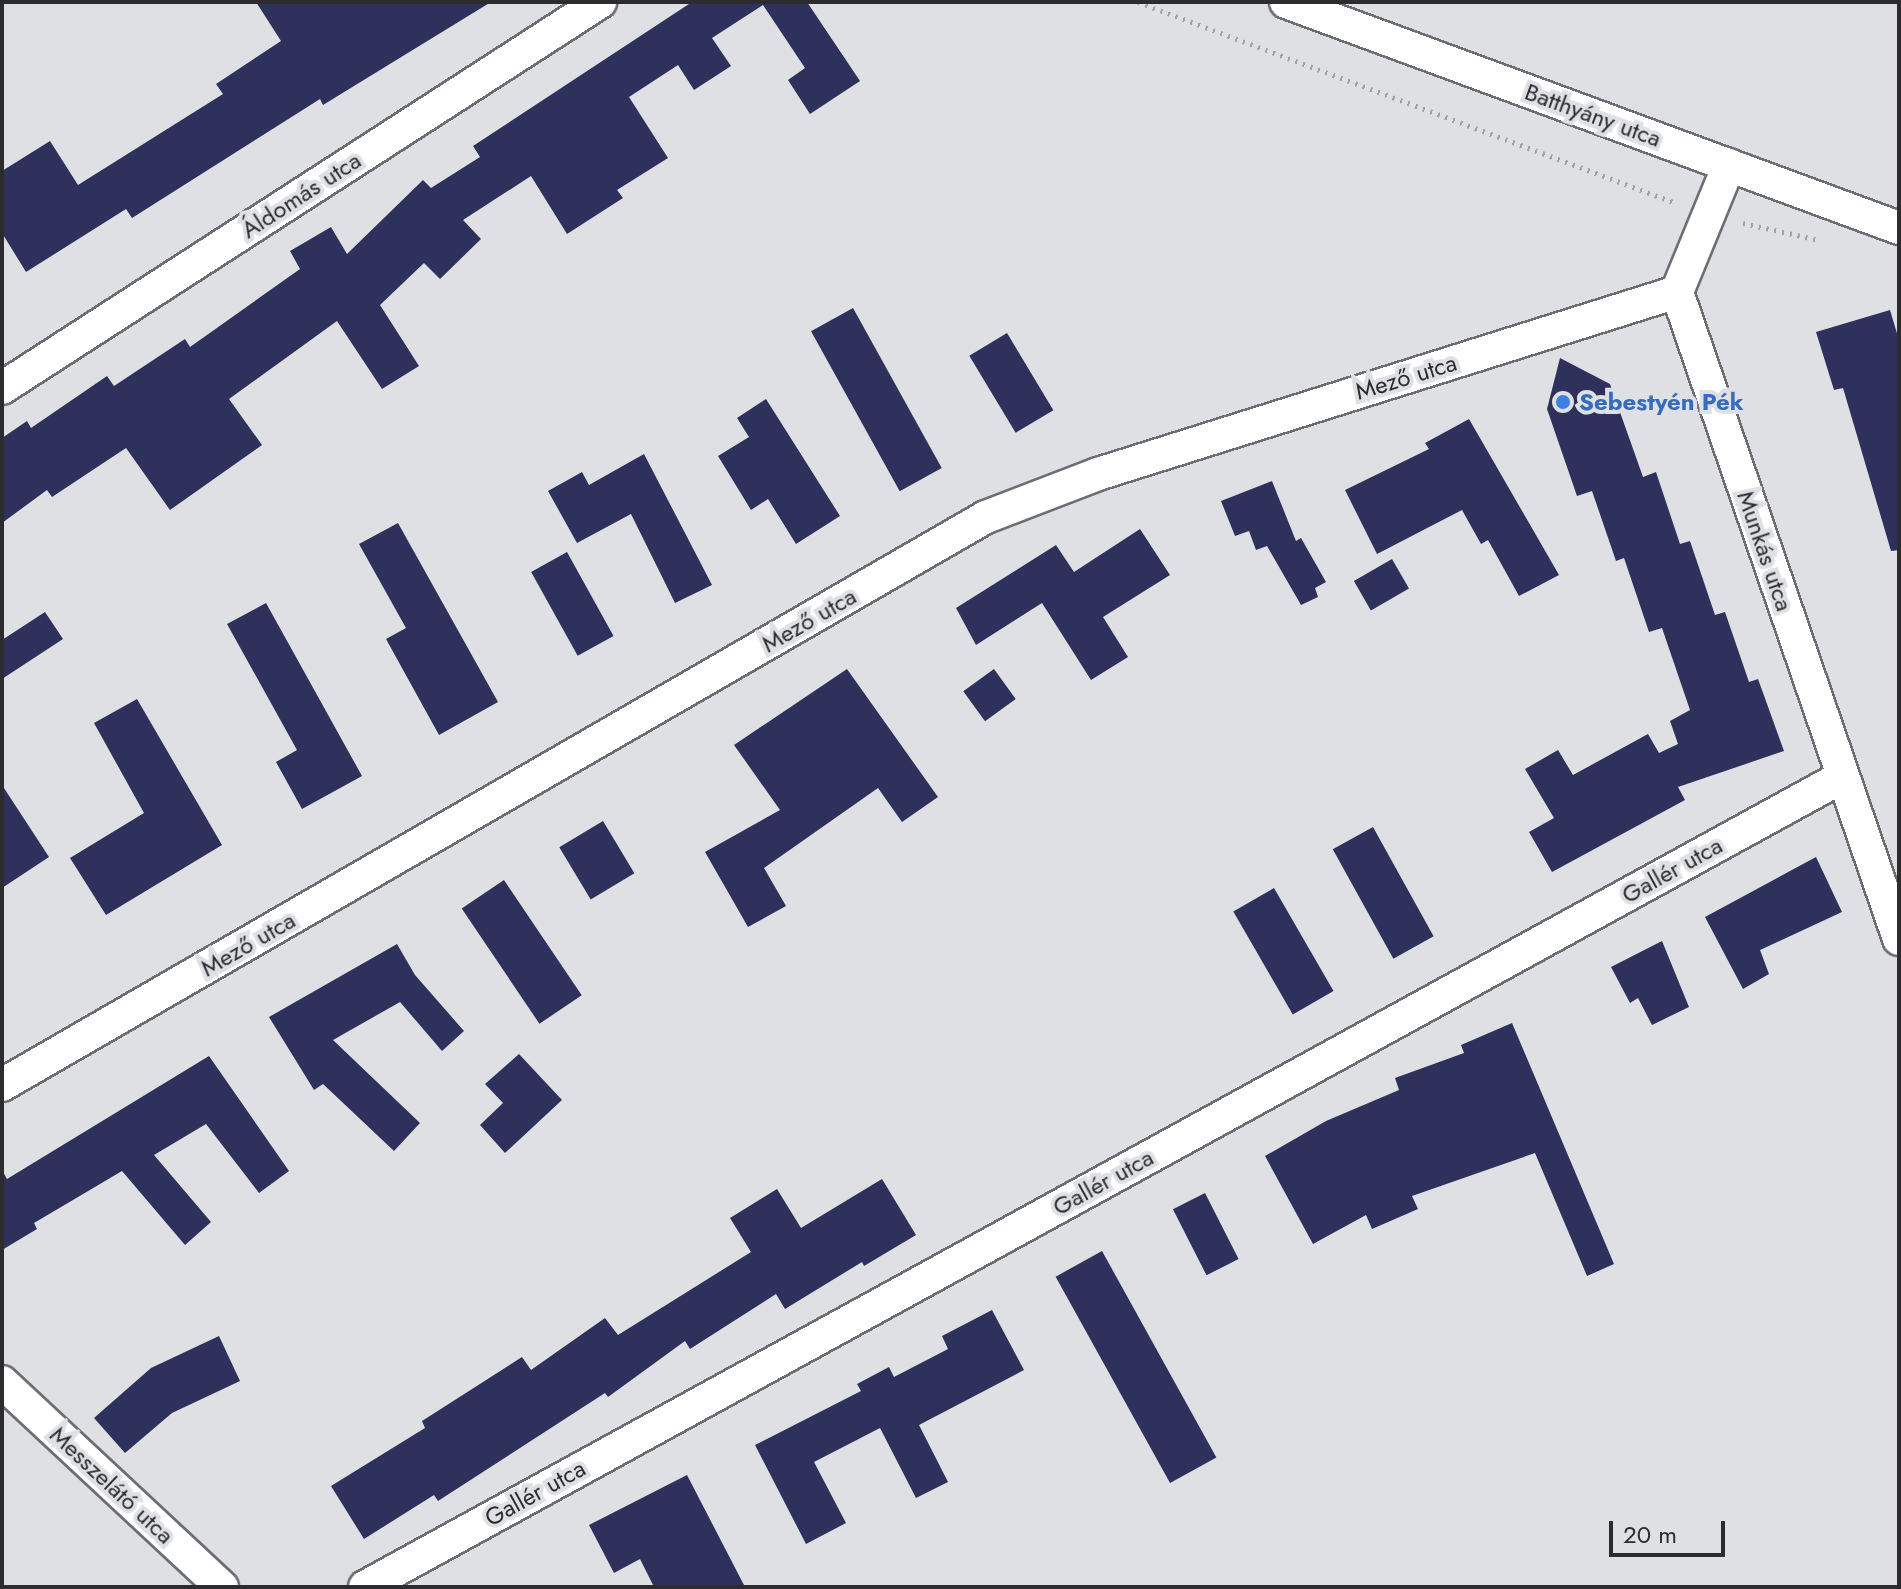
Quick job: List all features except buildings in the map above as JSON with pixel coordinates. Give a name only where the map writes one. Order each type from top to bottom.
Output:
[{"type":"street","name":"Áldomás utca","points":[[2,388],[600,2]]},
{"type":"street","name":"Batthyány utca","points":[[1286,2],[1899,228]]},
{"type":"street","points":[[1677,292],[1729,165]]},
{"type":"street","name":"Munkás utca","points":[[1677,292],[1899,939]]},
{"type":"street","name":"Mező utca","points":[[2,1085],[986,517],[1098,474],[1677,292]]},
{"type":"street","name":"Gallér utca","points":[[365,1587],[1842,777]]},
{"type":"street","name":"Messzelátó utca","points":[[2,1382],[222,1587]]},
{"type":"path","points":[[1138,2],[1709,215],[1825,241]]},
{"type":"place","name":"Sebestyén Pék","points":[[1563,402]]}]
